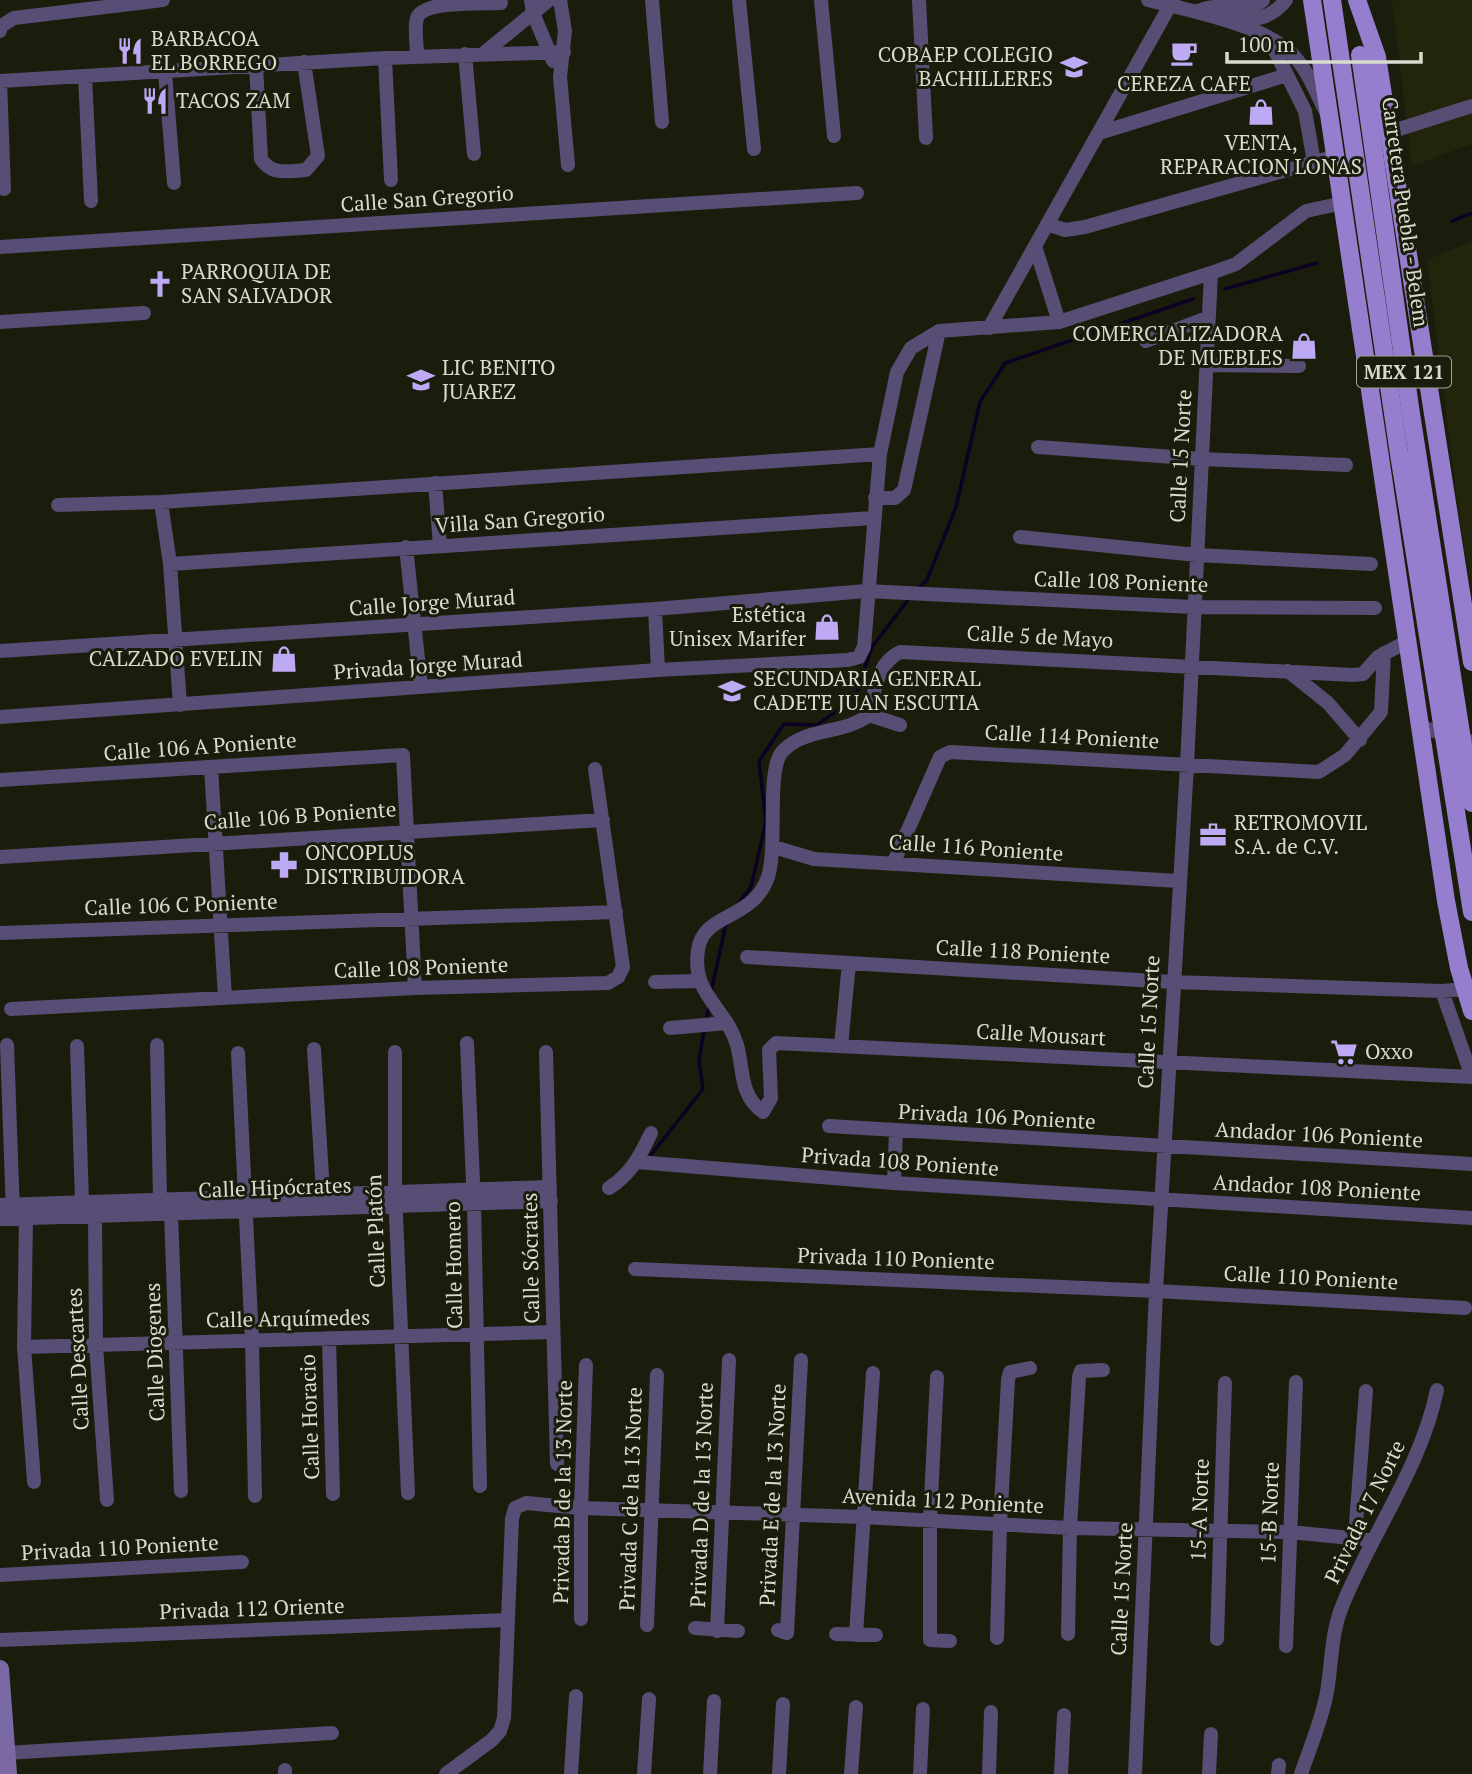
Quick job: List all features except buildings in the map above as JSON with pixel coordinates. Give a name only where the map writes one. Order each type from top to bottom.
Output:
[{"type":"main road","points":[[1312,0],[1446,901],[1472,1011]]},
{"type":"main road","name":"Carretera Puebla - Belem","points":[[1332,0],[1387,382],[1472,912]]},
{"type":"main road","points":[[1356,0],[1377,57],[1472,662]]},
{"type":"main road","name":"Carretera Puebla - Belem","points":[[1356,0],[1360,55],[1422,490],[1472,802]]},
{"type":"main road","points":[[1412,671],[1438,679],[1472,671]]},
{"type":"main road","points":[[1434,815],[1458,802],[1472,802]]},
{"type":"street","points":[[0,28],[14,18],[163,0]]},
{"type":"street","points":[[484,53],[532,7],[549,0]]},
{"type":"street","points":[[557,53],[565,31],[560,0]]},
{"type":"street","points":[[652,0],[662,122]]},
{"type":"street","points":[[739,0],[754,149]]},
{"type":"street","points":[[821,0],[834,136]]},
{"type":"street","points":[[919,0],[926,138]]},
{"type":"street","points":[[1148,0],[1172,3],[1222,19],[1281,44],[1300,63],[1330,119]]},
{"type":"street","points":[[1196,12],[1213,3],[1254,6],[1263,0]]},
{"type":"street","points":[[1222,19],[1259,19],[1268,16],[1286,0]]},
{"type":"street","points":[[417,56],[416,19],[421,11],[432,6],[501,3]]},
{"type":"street","points":[[989,328],[1172,3]]},
{"type":"street","points":[[532,7],[557,53],[568,165]]},
{"type":"street","points":[[1269,38],[1305,111],[1314,162]]},
{"type":"street","points":[[4,189],[0,81],[417,56],[557,53]]},
{"type":"street","points":[[465,54],[474,154]]},
{"type":"street","points":[[384,58],[391,180]]},
{"type":"street","points":[[256,65],[261,159],[267,168],[274,171],[306,170],[318,156],[304,62]]},
{"type":"street","points":[[165,72],[174,183]]},
{"type":"street","points":[[1099,133],[1287,75]]},
{"type":"street","points":[[85,76],[91,201]]},
{"type":"street","points":[[1390,132],[1472,106]]},
{"type":"street","points":[[1047,223],[1065,230],[1085,227],[1336,156]]},
{"type":"street","name":"Calle San Gregorio","points":[[0,247],[857,193]]},
{"type":"street","points":[[866,592],[880,454],[897,372],[911,348],[939,331],[1059,322],[1211,273],[1236,264],[1306,211],[1343,202]]},
{"type":"street","points":[[1035,246],[1059,322]]},
{"type":"street","name":"Calle 15 Norte","points":[[1135,1774],[1163,1148],[1187,765],[1211,273]]},
{"type":"street","points":[[0,322],[144,313]]},
{"type":"street","points":[[1146,341],[1207,318]]},
{"type":"street","points":[[875,498],[895,498],[904,490],[939,331]]},
{"type":"street","points":[[1207,365],[1299,366]]},
{"type":"street","points":[[1038,447],[1200,459],[1346,465]]},
{"type":"street","points":[[58,505],[161,502],[880,454]]},
{"type":"street","points":[[435,483],[440,546]]},
{"type":"street","points":[[161,502],[170,564],[180,705]]},
{"type":"street","name":"Villa San Gregorio","points":[[170,564],[873,518]]},
{"type":"street","points":[[1020,537],[1197,555],[1371,565]]},
{"type":"street","points":[[407,547],[421,687]]},
{"type":"street","name":"Calle 108 Poniente","points":[[866,592],[1193,607],[1375,608]]},
{"type":"street","name":"Calle Jorge Murad","points":[[0,651],[414,626],[866,592]]},
{"type":"street","name":"Privada Jorge Murad","points":[[0,717],[658,670],[848,660],[859,657],[864,647],[866,592]]},
{"type":"street","points":[[655,609],[658,670]]},
{"type":"street","name":"Calle 5 de Mayo","points":[[869,715],[881,668],[887,658],[900,652],[1363,674],[1384,653],[1408,641]]},
{"type":"street","points":[[1288,671],[1328,704],[1360,740],[1381,712],[1384,653]]},
{"type":"street","points":[[670,1028],[727,1023],[698,981],[698,947],[712,923],[742,912],[757,898],[768,878],[774,847],[773,775],[779,755],[791,743],[848,727],[869,715],[900,725]]},
{"type":"street","points":[[1421,727],[1472,742]]},
{"type":"street","name":"Calle 114 Poniente","points":[[893,864],[944,753],[1319,772],[1345,755],[1360,740]]},
{"type":"street","name":"Calle 106 A Poniente","points":[[0,780],[403,755],[406,830]]},
{"type":"street","points":[[211,767],[218,842],[225,998]]},
{"type":"street","points":[[595,769],[617,912]]},
{"type":"street","name":"Calle 106 B Poniente","points":[[0,858],[406,830],[603,820]]},
{"type":"street","points":[[406,830],[415,988]]},
{"type":"street","name":"Calle 116 Poniente","points":[[774,847],[814,859],[1178,881]]},
{"type":"street","name":"Calle 108 Poniente","points":[[11,1009],[415,988],[608,983],[618,977],[623,967],[617,912]]},
{"type":"street","name":"Calle 106 C Poniente","points":[[0,933],[221,923],[617,912]]},
{"type":"street","name":"Calle 118 Poniente","points":[[747,957],[1173,982],[1442,991],[1465,989]]},
{"type":"street","points":[[841,1046],[849,963]]},
{"type":"street","points":[[655,982],[698,981]]},
{"type":"street","points":[[1442,991],[1472,1077]]},
{"type":"street","name":"Calle Mousart","points":[[727,1023],[737,1045],[743,1086],[756,1107],[763,1112],[772,1098],[769,1050],[776,1043],[1472,1077]]},
{"type":"street","name":"Calle Homero","points":[[467,1043],[474,1188],[480,1486]]},
{"type":"street","points":[[7,1045],[10,1213],[34,1482]]},
{"type":"street","points":[[157,1045],[160,1199]]},
{"type":"street","points":[[77,1046],[82,1202]]},
{"type":"street","points":[[314,1049],[323,1192]]},
{"type":"street","name":"Calle Platón","points":[[395,1052],[400,1339],[408,1493]]},
{"type":"street","name":"Calle Sócrates","points":[[546,1052],[557,1464]]},
{"type":"street","points":[[238,1053],[251,1340],[254,1496]]},
{"type":"street","name":"Privada 106 Poniente","points":[[829,1126],[1163,1148]]},
{"type":"street","points":[[894,1183],[896,1132]]},
{"type":"street","points":[[608,1188],[625,1178],[637,1162],[651,1133]]},
{"type":"street","name":"Andador 106 Poniente","points":[[1163,1148],[1472,1164]]},
{"type":"street","name":"Privada 108 Poniente","points":[[637,1162],[1161,1201]]},
{"type":"street","name":"Calle Hipócrates","points":[[10,1213],[82,1202],[143,1207],[171,1213],[245,1211],[396,1198],[474,1188],[550,1194]]},
{"type":"street","name":"Calle Hipócrates","points":[[10,1213],[95,1216],[143,1207],[160,1199],[323,1192],[474,1204],[550,1194]]},
{"type":"street","name":"Andador 108 Poniente","points":[[1161,1201],[1472,1218]]},
{"type":"street","name":"Calle Diogenes","points":[[171,1213],[181,1491]]},
{"type":"street","name":"Calle Descartes","points":[[95,1216],[96,1345],[107,1500]]},
{"type":"street","name":"Privada 110 Poniente","points":[[635,1269],[1156,1291]]},
{"type":"street","name":"Calle 110 Poniente","points":[[1156,1291],[1465,1308]]},
{"type":"street","name":"Calle Arquímedes","points":[[24,1347],[328,1338],[400,1339],[554,1332]]},
{"type":"street","name":"Calle Horacio","points":[[328,1338],[333,1494]]},
{"type":"street","name":"Privada D de la 13 Norte","points":[[717,1631],[729,1360]]},
{"type":"street","name":"Privada E de la 13 Norte","points":[[783,1632],[801,1360]]},
{"type":"street","name":"Privada B de la 13 Norte","points":[[581,1619],[581,1508],[586,1365]]},
{"type":"street","points":[[997,1638],[1000,1525],[1010,1372],[1030,1368]]},
{"type":"street","points":[[1068,1634],[1070,1528],[1081,1371],[1103,1370]]},
{"type":"street","points":[[856,1635],[873,1373]]},
{"type":"street","name":"Privada C de la 13 Norte","points":[[647,1625],[657,1376]]},
{"type":"street","points":[[937,1377],[930,1520],[930,1640],[950,1641]]},
{"type":"street","name":"15-B Norte","points":[[1286,1646],[1296,1382]]},
{"type":"street","name":"15-A Norte","points":[[1217,1639],[1225,1383]]},
{"type":"street","name":"Privada 17 Norte","points":[[1301,1774],[1326,1695],[1334,1628],[1371,1540],[1420,1450],[1429,1427],[1437,1390]]},
{"type":"street","points":[[1355,1537],[1366,1391]]},
{"type":"street","name":"Avenida 112 Poniente","points":[[506,1620],[515,1508],[526,1503],[581,1508],[862,1517],[1070,1528],[1290,1532],[1371,1540]]},
{"type":"street","name":"Privada 110 Poniente","points":[[0,1575],[242,1562]]},
{"type":"street","points":[[446,1774],[500,1731],[504,1718],[506,1620]]},
{"type":"street","name":"Privada 112 Oriente","points":[[0,1640],[506,1620]]},
{"type":"street","points":[[695,1628],[738,1631]]},
{"type":"street","points":[[836,1634],[876,1635]]},
{"type":"street","points":[[0,1669],[8,1774]]},
{"type":"street","points":[[571,1774],[576,1696]]},
{"type":"street","points":[[644,1774],[649,1699]]},
{"type":"street","points":[[710,1774],[714,1702]]},
{"type":"street","points":[[779,1774],[783,1704]]},
{"type":"street","points":[[852,1774],[856,1707]]},
{"type":"street","points":[[920,1774],[923,1709]]},
{"type":"street","points":[[989,1774],[991,1712]]},
{"type":"street","points":[[1061,1774],[1064,1715]]},
{"type":"street","points":[[6,1753],[332,1733]]},
{"type":"street","points":[[1209,1774],[1211,1734]]},
{"type":"shaded area","points":[[1392,0],[1472,0],[1472,144],[1412,166]]},
{"type":"shaded area","points":[[1472,241],[1472,589],[1461,530],[1427,260]]},
{"type":"waterway","points":[[1452,221],[1472,213]]},
{"type":"waterway","points":[[1225,289],[1317,263]]},
{"type":"waterway","points":[[919,588],[927,580],[956,507],[980,402],[1005,363],[1193,299]]},
{"type":"waterway","points":[[739,903],[751,887],[766,821],[759,761],[784,724],[817,725],[855,698],[872,647],[908,600]]},
{"type":"waterway","points":[[711,992],[726,924]]},
{"type":"waterway","points":[[706,1021],[709,1006]]},
{"type":"waterway","points":[[651,1155],[703,1089],[699,1061],[704,1030]]},
{"type":"place","name":"BARBACOA EL BORREGO","points":[[130,51]]},
{"type":"place","name":"CEREZA CAFE","points":[[1184,53]]},
{"type":"place","name":"COBAEP COLEGIO BACHILLERES","points":[[1074,67]]},
{"type":"place","name":"TACOS ZAM","points":[[155,101]]},
{"type":"place","name":"VENTA, REPARACION LONAS","points":[[1261,112]]},
{"type":"place","name":"PARROQUIA DE SAN SALVADOR","points":[[160,284]]},
{"type":"place","name":"COMERCIALIZADORA DE MUEBLES","points":[[1304,346]]},
{"type":"place","name":"LIC BENITO JUAREZ","points":[[421,380]]},
{"type":"place","name":"Estética Unisex Marifer","points":[[827,627]]},
{"type":"place","name":"CALZADO EVELIN","points":[[284,659]]},
{"type":"place","name":"SECUNDARIA GENERAL CADETE JUAN ESCUTIA","points":[[732,691]]},
{"type":"place","name":"RETROMOVIL S.A. de C.V.","points":[[1213,835]]},
{"type":"place","name":"ONCOPLUS DISTRIBUIDORA","points":[[284,865]]},
{"type":"place","name":"Oxxo","points":[[1344,1052]]}]
